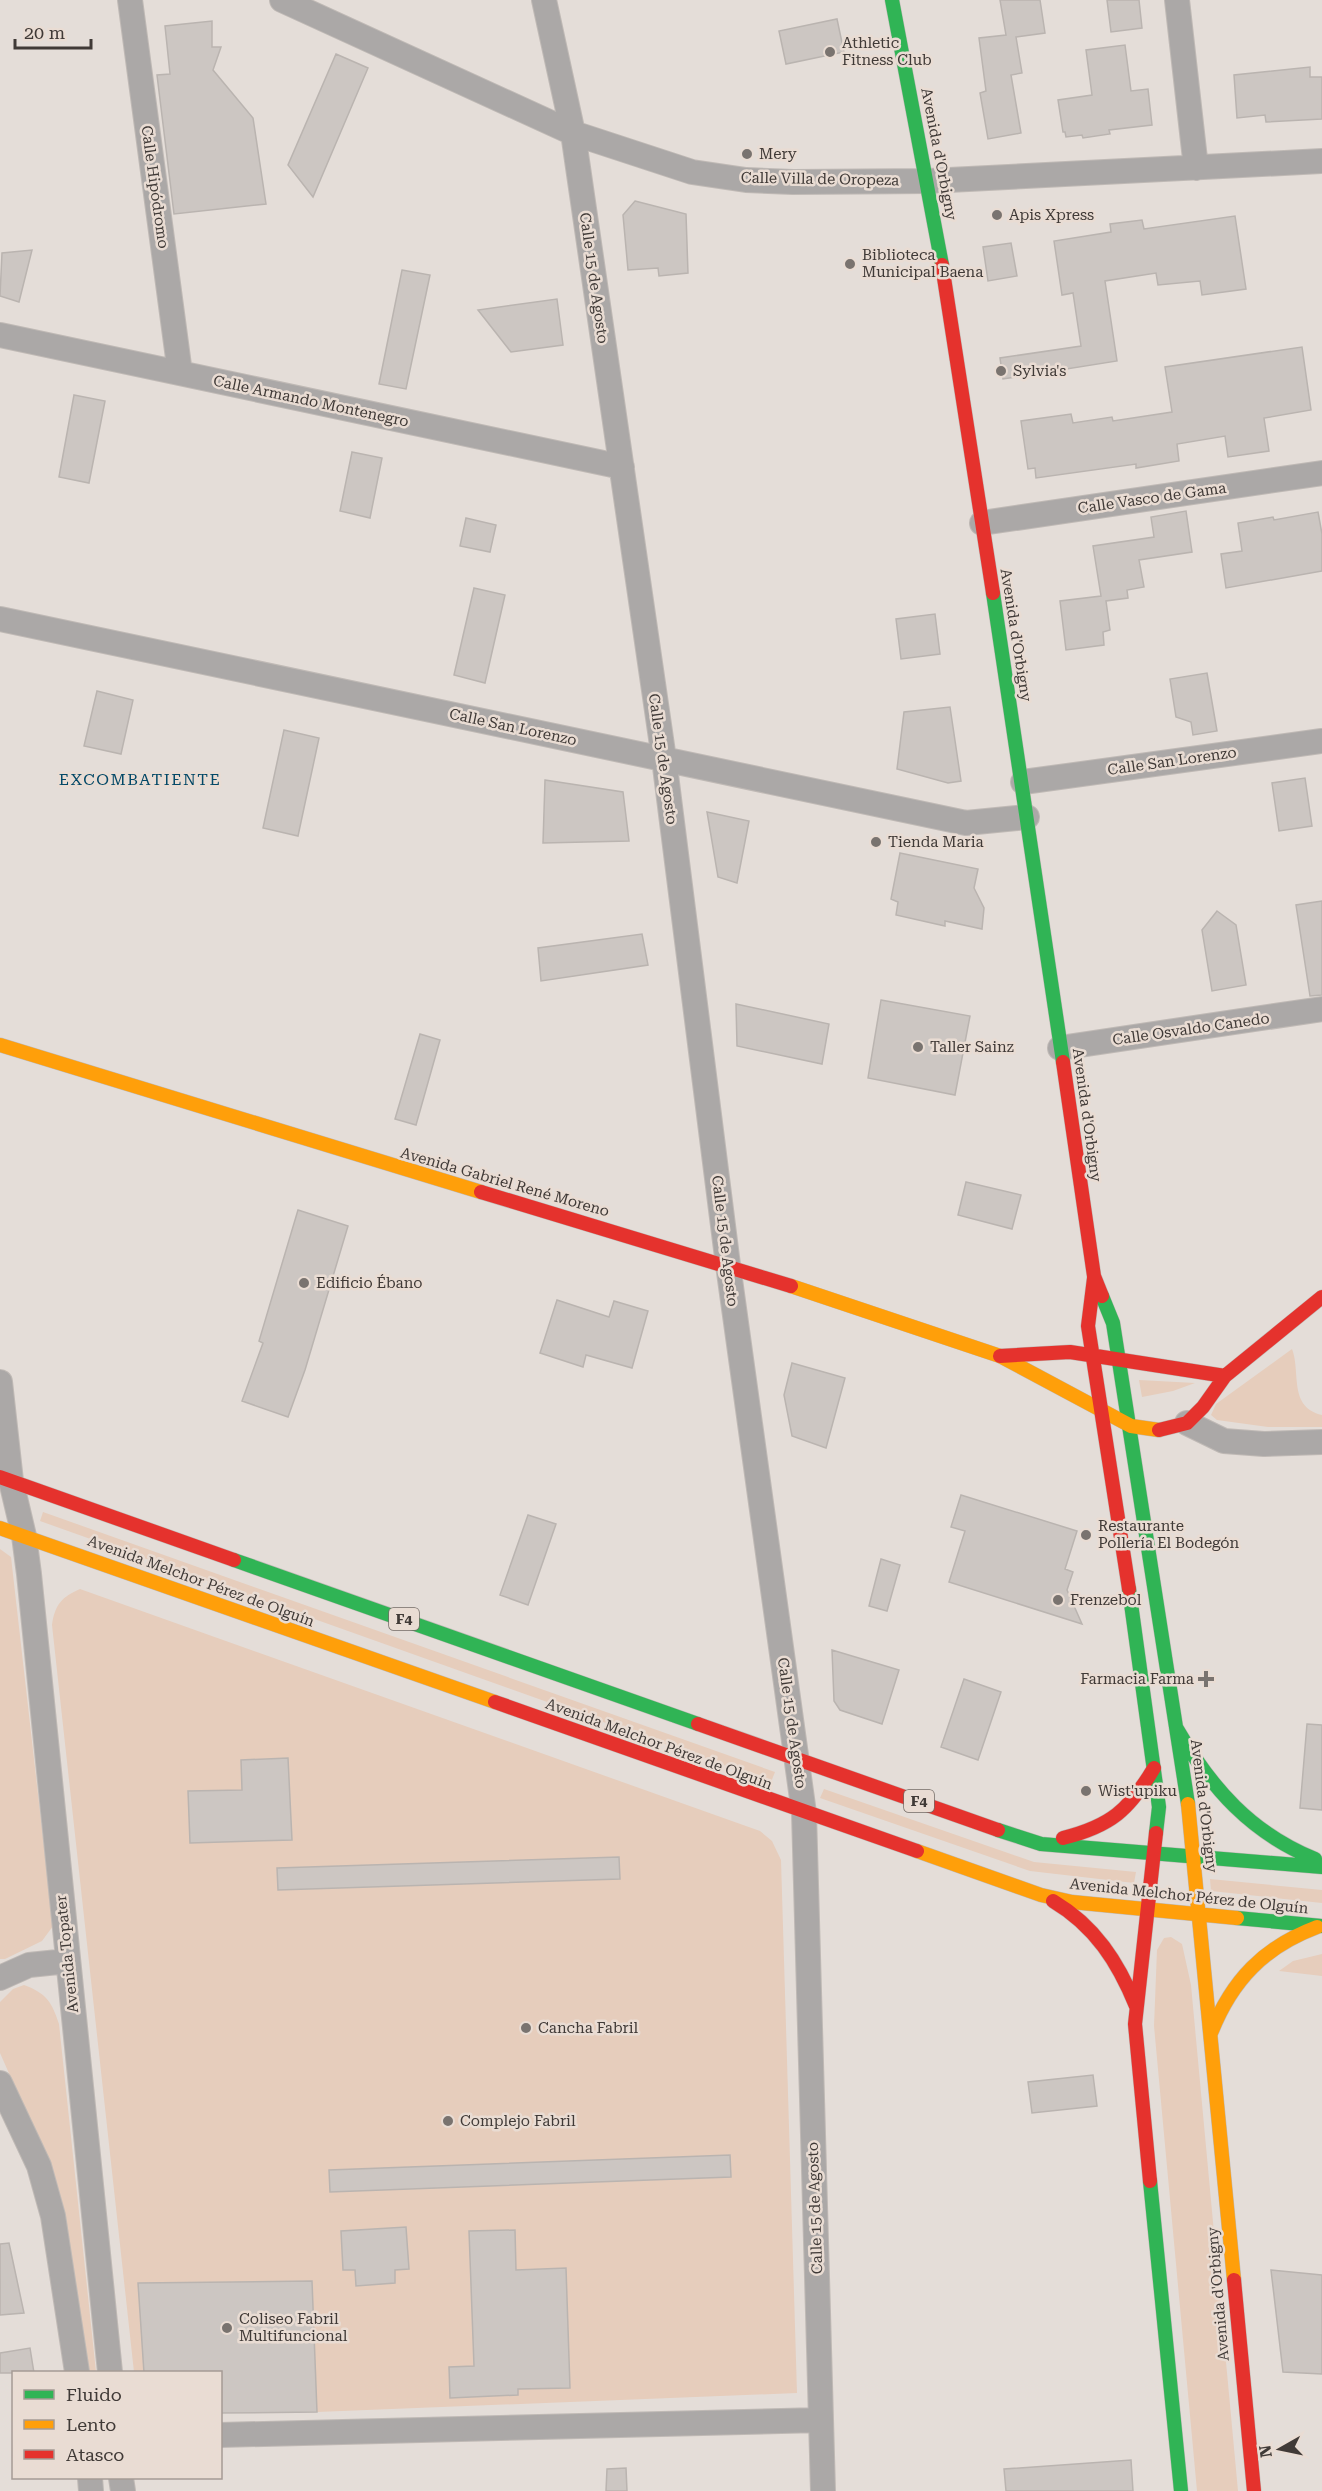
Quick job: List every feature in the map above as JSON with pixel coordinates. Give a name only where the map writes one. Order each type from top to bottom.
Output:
[{"type":"main road","name":"Avenida d'Orbigny","points":[[892,0],[929,181],[1023,782],[1094,1276],[1113,1323],[1177,1729],[1195,1857],[1254,2491]]},
{"type":"main road","name":"Avenida Gabriel René Moreno","points":[[0,1045],[371,1160],[728,1265],[1000,1356],[1103,1414],[1131,1426],[1157,1431],[1187,1423]]},
{"type":"main road","name":"Avenida d'Orbigny","points":[[1094,1276],[1088,1326],[1103,1414],[1154,1768],[1159,1819],[1136,2006],[1181,2491]]},
{"type":"main road","points":[[1187,1423],[1203,1407],[1225,1376],[1322,1297]]},
{"type":"main road","name":"Avenida Gabriel René Moreno","points":[[1000,1356],[1070,1352],[1225,1376]]},
{"type":"main road","name":"Avenida Melchor Pérez de Olguín","points":[[6,1479],[1041,1844],[1322,1867]]},
{"type":"main road","name":"Avenida Melchor Pérez de Olguín","points":[[0,1528],[1041,1895],[1072,1902],[1322,1926]]},
{"type":"main road","points":[[1177,1729],[1192,1757],[1228,1805],[1265,1834],[1302,1855],[1322,1862]]},
{"type":"main road","points":[[1041,1844],[1084,1833],[1119,1818],[1140,1794],[1154,1768]]},
{"type":"main road","points":[[1041,1895],[1076,1916],[1104,1944],[1125,1979],[1136,2006]]},
{"type":"main road","points":[[1211,2033],[1223,2002],[1246,1968],[1280,1942],[1322,1926]]},
{"type":"street","name":"Calle Hipódromo","points":[[130,0],[180,373]]},
{"type":"street","name":"Calle Villa de Oropeza","points":[[282,0],[573,133],[692,172],[746,180],[793,182],[929,181],[1322,161]]},
{"type":"street","name":"Calle 15 de Agosto","points":[[544,0],[573,133],[664,759],[728,1265],[804,1813],[823,2491]]},
{"type":"street","points":[[1178,0],[1196,168]]},
{"type":"street","name":"Calle Armando Montenegro","points":[[0,335],[622,467]]},
{"type":"street","name":"Calle Vasco de Gama","points":[[982,523],[1322,473]]},
{"type":"street","name":"Calle San Lorenzo","points":[[0,619],[966,823],[1027,817]]},
{"type":"street","name":"Calle San Lorenzo","points":[[1023,782],[1322,741]]},
{"type":"street","name":"Calle Osvaldo Canedo","points":[[1060,1048],[1322,1009]]},
{"type":"street","name":"Avenida Topater","points":[[0,1382],[6,1479],[24,1536],[110,2371]]},
{"type":"street","points":[[1187,1423],[1224,1441],[1264,1444],[1322,1442]]},
{"type":"street","points":[[0,1978],[29,1965],[68,1961]]},
{"type":"street","points":[[0,2083],[39,2166],[53,2216],[62,2261],[77,2371]]},
{"type":"street","points":[[222,2435],[820,2420]]},
{"type":"shaded area","points":[[1292,1349],[1300,1397],[1311,1411],[1322,1415],[1322,1427],[1268,1427],[1217,1420],[1211,1415],[1216,1404]]},
{"type":"shaded area","points":[[1139,1380],[1195,1383],[1173,1391],[1142,1397]]},
{"type":"shaded area","points":[[43,1512],[775,1772],[771,1782],[40,1521]]},
{"type":"shaded area","points":[[0,1549],[11,1557],[53,1926],[42,1941],[5,1959],[0,1959]]},
{"type":"shaded area","name":"Complejo Fabril","points":[[80,1589],[760,1831],[772,1841],[781,1860],[797,2393],[317,2412],[222,2371],[134,2371],[52,1625],[57,1606],[68,1595]]},
{"type":"shaded area","points":[[824,1789],[1034,1862],[1136,1872],[1134,1883],[1030,1871],[820,1798]]},
{"type":"shaded area","points":[[1210,1879],[1322,1890],[1322,1903],[1211,1891]]},
{"type":"shaded area","points":[[1171,1937],[1182,1944],[1191,1985],[1238,2491],[1197,2491],[1154,2026],[1157,1950],[1164,1938]]},
{"type":"shaded area","points":[[1322,1954],[1322,1976],[1279,1971],[1293,1961]]},
{"type":"shaded area","points":[[24,1985],[38,1991],[54,2010],[59,2024],[96,2371],[87,2371],[38,2139],[0,2053],[0,2002],[13,1989]]},
{"type":"building","points":[[1000,0],[1040,0],[1045,33],[1016,37],[1022,73],[1011,75],[1021,133],[988,139],[980,93],[986,91],[979,38],[1006,35]]},
{"type":"building","points":[[1107,0],[1139,0],[1142,28],[1111,32]]},
{"type":"building","points":[[837,19],[844,52],[786,64],[779,31]]},
{"type":"building","points":[[212,21],[212,47],[221,47],[213,70],[253,118],[266,204],[174,214],[157,75],[170,74],[165,26]]},
{"type":"building","points":[[1125,45],[1131,91],[1148,89],[1152,125],[1109,130],[1110,134],[1083,138],[1082,135],[1066,137],[1063,132],[1058,100],[1092,95],[1086,50]]},
{"type":"building","points":[[336,54],[368,68],[313,197],[288,165]]},
{"type":"building","points":[[1310,67],[1310,77],[1322,77],[1322,119],[1266,122],[1265,115],[1237,118],[1234,75]]},
{"type":"building","points":[[635,201],[686,214],[688,273],[659,276],[658,268],[628,270],[623,215]]},
{"type":"building","points":[[1235,216],[1246,289],[1202,295],[1200,281],[1158,285],[1156,273],[1105,281],[1117,361],[1003,379],[1000,358],[1081,346],[1073,293],[1062,295],[1054,241],[1111,232],[1110,224],[1142,220],[1144,229]]},
{"type":"building","points":[[1011,243],[1017,276],[988,281],[983,247]]},
{"type":"building","points":[[32,250],[19,302],[0,296],[2,253]]},
{"type":"building","points":[[402,270],[430,275],[406,389],[379,384]]},
{"type":"building","points":[[557,299],[563,345],[511,352],[478,310]]},
{"type":"building","points":[[1302,347],[1311,410],[1264,418],[1269,451],[1228,457],[1225,436],[1177,444],[1179,461],[1136,468],[1136,464],[1036,478],[1035,468],[1028,469],[1021,421],[1071,414],[1073,423],[1112,417],[1113,421],[1172,412],[1165,367]]},
{"type":"building","points":[[74,395],[105,401],[89,483],[59,477]]},
{"type":"building","points":[[352,452],[382,458],[370,518],[340,511]]},
{"type":"building","points":[[1186,511],[1192,552],[1139,560],[1144,587],[1127,590],[1128,598],[1106,601],[1110,630],[1103,632],[1104,645],[1066,650],[1060,601],[1101,596],[1093,546],[1154,537],[1151,517]]},
{"type":"building","points":[[1318,512],[1322,534],[1322,571],[1226,588],[1221,554],[1242,551],[1238,523],[1273,517],[1274,520]]},
{"type":"building","points":[[466,518],[496,525],[490,552],[460,546]]},
{"type":"building","points":[[474,588],[505,595],[485,683],[454,675]]},
{"type":"building","points":[[935,614],[940,654],[901,659],[896,619]]},
{"type":"building","points":[[1207,673],[1217,731],[1193,735],[1191,722],[1176,717],[1170,679]]},
{"type":"building","points":[[97,691],[133,700],[121,754],[84,746]]},
{"type":"building","points":[[950,707],[961,781],[948,783],[897,769],[904,712]]},
{"type":"building","points":[[284,730],[319,738],[298,836],[263,828]]},
{"type":"building","points":[[1305,778],[1312,826],[1279,831],[1272,783]]},
{"type":"building","points":[[545,780],[623,792],[629,841],[543,843]]},
{"type":"building","points":[[707,812],[749,821],[737,883],[718,877]]},
{"type":"building","points":[[900,853],[978,869],[974,888],[984,908],[982,929],[945,921],[945,926],[896,915],[898,902],[891,899]]},
{"type":"building","points":[[1322,901],[1322,995],[1310,996],[1296,905]]},
{"type":"building","points":[[1217,911],[1236,925],[1246,985],[1212,991],[1202,930]]},
{"type":"building","points":[[642,934],[648,965],[541,981],[538,948]]},
{"type":"building","points":[[881,1000],[970,1016],[955,1095],[868,1078]]},
{"type":"building","points":[[736,1004],[829,1024],[822,1064],[737,1046]]},
{"type":"building","points":[[420,1034],[440,1040],[416,1125],[395,1119]]},
{"type":"building","points":[[966,1182],[1021,1195],[1012,1229],[958,1215]]},
{"type":"building","name":"Edificio Ébano","points":[[298,1210],[348,1226],[305,1370],[288,1417],[242,1401],[263,1343],[259,1341]]},
{"type":"building","points":[[557,1300],[609,1317],[614,1301],[648,1311],[632,1368],[586,1355],[583,1367],[540,1353]]},
{"type":"building","points":[[792,1363],[845,1378],[826,1448],[792,1436],[784,1395]]},
{"type":"building","points":[[961,1495],[1077,1531],[1065,1569],[1073,1572],[1067,1590],[1082,1624],[949,1582],[965,1531],[951,1527]]},
{"type":"building","points":[[528,1515],[556,1524],[528,1605],[500,1595]]},
{"type":"building","points":[[881,1559],[900,1565],[887,1611],[869,1606]]},
{"type":"building","points":[[832,1650],[899,1670],[882,1724],[840,1710],[834,1701]]},
{"type":"building","points":[[964,1679],[1001,1692],[978,1760],[941,1747]]},
{"type":"building","points":[[1307,1724],[1322,1725],[1322,1810],[1300,1808]]},
{"type":"building","points":[[288,1758],[292,1840],[190,1843],[188,1791],[242,1790],[241,1760]]},
{"type":"building","points":[[619,1857],[620,1879],[278,1890],[277,1868]]},
{"type":"building","points":[[1093,2075],[1097,2106],[1032,2113],[1028,2082]]},
{"type":"building","points":[[730,2155],[731,2177],[330,2192],[329,2170]]},
{"type":"building","points":[[406,2227],[409,2269],[395,2270],[395,2283],[356,2286],[355,2270],[343,2270],[341,2231]]},
{"type":"building","points":[[515,2230],[516,2270],[566,2268],[570,2388],[518,2389],[518,2395],[450,2398],[449,2367],[474,2366],[469,2231]]},
{"type":"building","points":[[9,2243],[24,2313],[0,2315],[0,2244]]},
{"type":"building","points":[[1271,2270],[1322,2275],[1322,2374],[1283,2372]]},
{"type":"building","name":"Coliseo Fabril Multifuncional","points":[[312,2281],[317,2412],[222,2413],[222,2371],[144,2371],[138,2283]]},
{"type":"building","points":[[30,2348],[34,2371],[0,2373],[0,2353]]},
{"type":"building","points":[[1131,2460],[1133,2491],[1006,2491],[1004,2469]]},
{"type":"building","points":[[626,2468],[627,2491],[606,2491],[607,2469]]},
{"type":"traffic: fast","points":[[892,0],[942,265]]},
{"type":"traffic: fast","points":[[993,593],[1063,1062]]},
{"type":"traffic: fast","points":[[1102,1296],[1113,1323],[1188,1804]]},
{"type":"traffic: fast","points":[[234,1560],[698,1724]]},
{"type":"traffic: fast","points":[[1129,1589],[1159,1807],[1156,1833]]},
{"type":"traffic: fast","points":[[1177,1729],[1204,1771],[1235,1806],[1271,1836],[1315,1859]]},
{"type":"traffic: fast","points":[[998,1830],[1041,1844],[1322,1867]]},
{"type":"traffic: fast","points":[[1237,1918],[1322,1926]]},
{"type":"traffic: fast","points":[[1150,2181],[1181,2491]]},
{"type":"traffic: slow","points":[[0,1045],[481,1192]]},
{"type":"traffic: slow","points":[[791,1286],[1000,1356],[1131,1426],[1159,1430]]},
{"type":"traffic: slow","points":[[0,1528],[495,1702]]},
{"type":"traffic: slow","points":[[1188,1804],[1234,2280]]},
{"type":"traffic: slow","points":[[917,1851],[1041,1895],[1072,1902],[1237,1918]]},
{"type":"traffic: slow","points":[[1211,2033],[1229,1997],[1252,1968],[1281,1945],[1317,1927]]},
{"type":"traffic: jam","points":[[942,265],[993,593]]},
{"type":"traffic: jam","points":[[1063,1062],[1094,1276],[1102,1296]]},
{"type":"traffic: jam","points":[[481,1192],[791,1286]]},
{"type":"traffic: jam","points":[[1094,1278],[1088,1326],[1129,1589]]},
{"type":"traffic: jam","points":[[1159,1430],[1187,1423],[1203,1407],[1225,1376],[1322,1297]]},
{"type":"traffic: jam","points":[[1000,1356],[1070,1352],[1225,1376]]},
{"type":"traffic: jam","points":[[0,1477],[234,1560]]},
{"type":"traffic: jam","points":[[495,1702],[917,1851]]},
{"type":"traffic: jam","points":[[698,1724],[998,1830]]},
{"type":"traffic: jam","points":[[1063,1838],[1094,1828],[1117,1814],[1136,1795],[1154,1768]]},
{"type":"traffic: jam","points":[[1150,2181],[1135,2024],[1156,1833]]},
{"type":"traffic: jam","points":[[1053,1901],[1081,1922],[1104,1946],[1136,2006]]},
{"type":"traffic: jam","points":[[1234,2280],[1254,2491]]},
{"type":"place","name":"Athletic Fitness Club","points":[[830,52]]},
{"type":"place","name":"Mery","points":[[747,154]]},
{"type":"place","name":"Apis Xpress","points":[[997,215]]},
{"type":"place","name":"Biblioteca Municipal Baena","points":[[850,264]]},
{"type":"place","name":"Sylvia's","points":[[1001,371]]},
{"type":"place","name":"Tienda Maria","points":[[876,842]]},
{"type":"place","name":"Taller Sainz","points":[[918,1047]]},
{"type":"place","name":"Edificio Ébano","points":[[304,1283]]},
{"type":"place","name":"Restaurante Pollería El Bodegón","points":[[1086,1535]]},
{"type":"place","name":"Frenzebol","points":[[1058,1600]]},
{"type":"place","name":"Farmacia Farma","points":[[1206,1679]]},
{"type":"place","name":"Wist'upiku","points":[[1086,1791]]},
{"type":"place","name":"Cancha Fabril","points":[[526,2028]]},
{"type":"place","name":"Complejo Fabril","points":[[448,2121]]},
{"type":"place","name":"Coliseo Fabril Multifuncional","points":[[227,2328]]},
{"type":"district","name":"EXCOMBATIENTE","points":[[140,779]]}]
